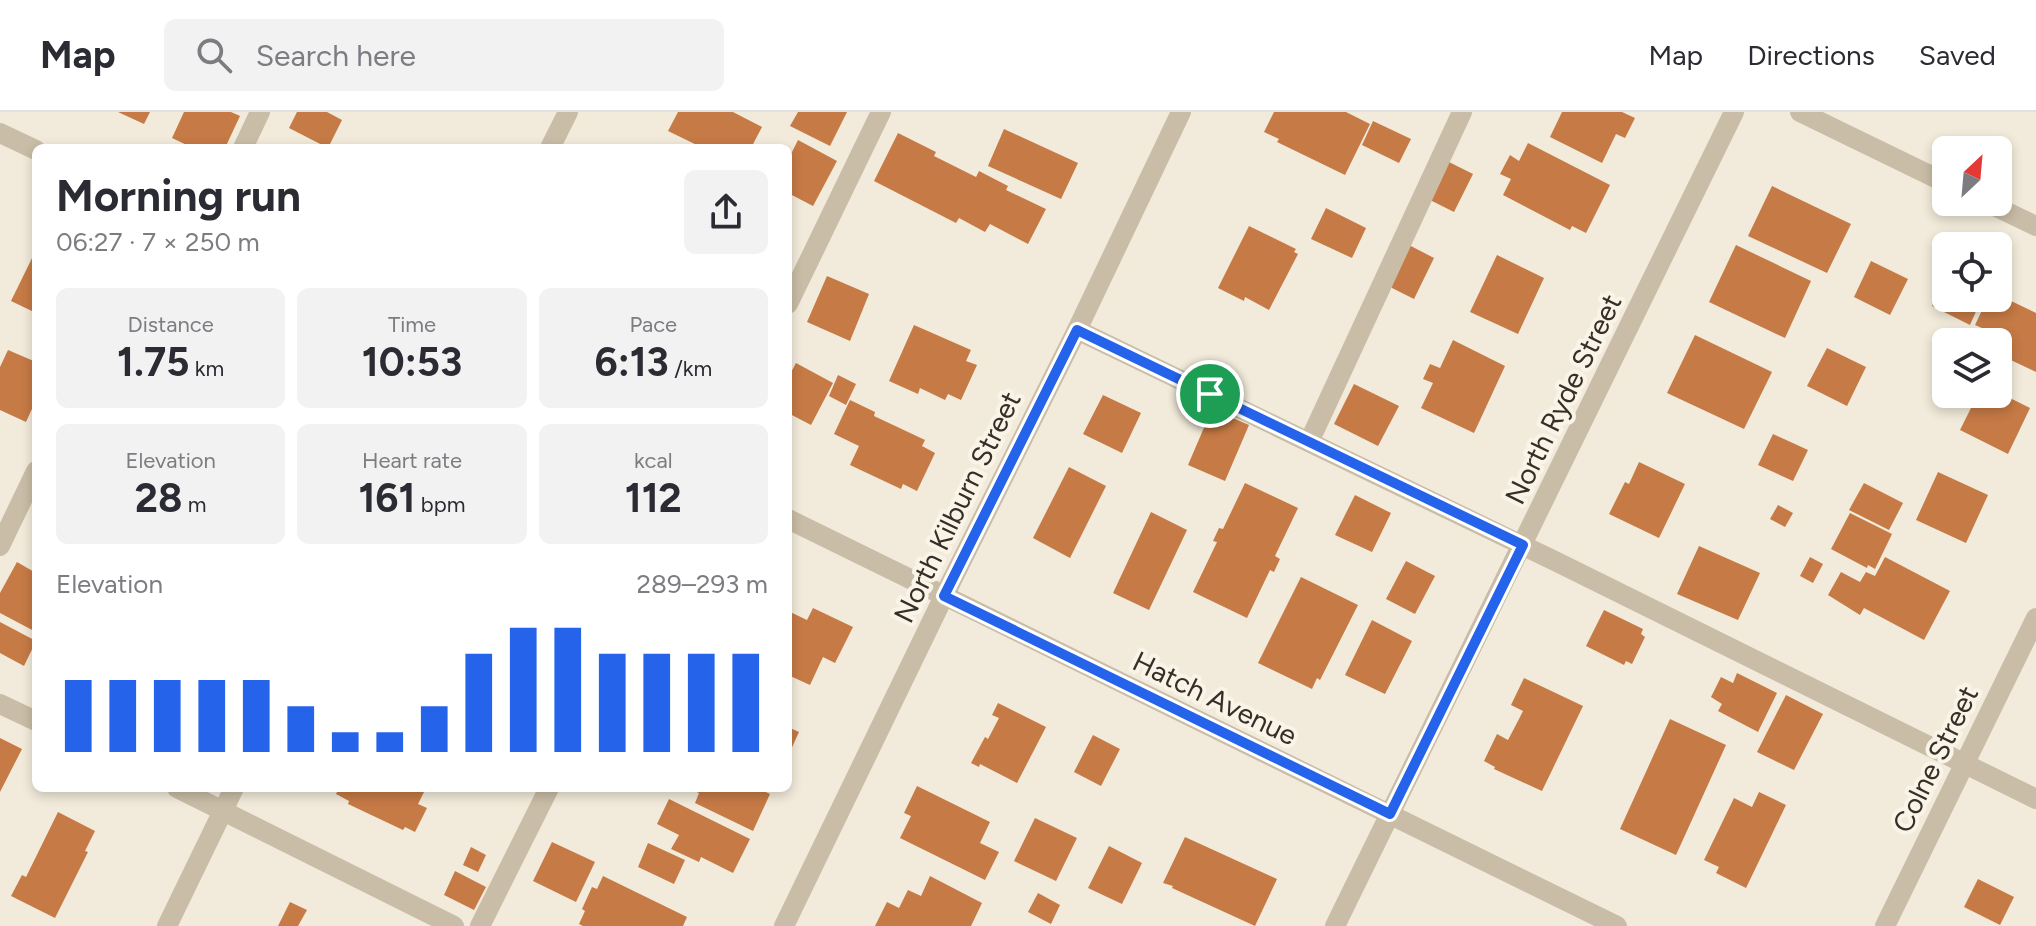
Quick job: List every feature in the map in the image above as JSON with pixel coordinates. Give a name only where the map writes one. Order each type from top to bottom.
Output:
[{"type":"street","points":[[245,144],[260,112]]},
{"type":"street","points":[[552,144],[568,112]]},
{"type":"street","points":[[792,296],[881,112]]},
{"type":"street","name":"North Kilburn Street","points":[[784,926],[1181,112]]},
{"type":"street","points":[[1309,442],[1462,112]]},
{"type":"street","name":"North Ryde Street","points":[[1335,926],[1734,112]]},
{"type":"street","points":[[1800,112],[1932,176]]},
{"type":"street","points":[[0,133],[32,148]]},
{"type":"street","points":[[2012,214],[2036,226]]},
{"type":"street","points":[[1077,330],[1523,545],[2036,799]]},
{"type":"street","points":[[0,546],[32,479]]},
{"type":"street","name":"Hatch Avenue","points":[[792,521],[1612,925]]},
{"type":"street","name":"Colne Street","points":[[1885,926],[2036,618]]},
{"type":"street","points":[[0,704],[32,719]]},
{"type":"street","points":[[185,792],[454,926]]},
{"type":"street","points":[[167,926],[232,792]]},
{"type":"street","points":[[480,926],[547,792]]},
{"type":"building","points":[[118,112],[150,112],[144,124]]},
{"type":"building","points":[[184,112],[231,112],[240,116],[227,144],[185,144],[172,138]]},
{"type":"building","points":[[297,112],[327,112],[342,120],[330,144],[320,144],[289,128]]},
{"type":"building","points":[[678,112],[733,112],[762,127],[753,144],[695,144],[668,131]]},
{"type":"building","points":[[798,112],[847,112],[830,146],[790,126]]},
{"type":"building","points":[[1274,112],[1346,112],[1370,124],[1345,175],[1277,142],[1279,139],[1264,132]]},
{"type":"building","points":[[1562,112],[1622,112],[1635,118],[1625,138],[1616,134],[1602,163],[1550,137]]},
{"type":"building","points":[[1373,121],[1411,139],[1399,163],[1362,145]]},
{"type":"building","points":[[1004,129],[1078,163],[1061,199],[988,166]]},
{"type":"building","points":[[898,133],[936,152],[934,156],[976,177],[979,171],[1008,186],[1006,190],[1046,209],[1028,244],[990,224],[985,232],[959,218],[956,223],[874,181]]},
{"type":"building","points":[[798,140],[837,161],[813,206],[792,195],[792,152]]},
{"type":"building","points":[[1528,143],[1610,185],[1586,233],[1572,226],[1570,230],[1503,195],[1511,179],[1500,174],[1510,155],[1519,161]]},
{"type":"building","points":[[1447,161],[1473,174],[1454,212],[1428,199]]},
{"type":"building","points":[[1772,186],[1851,224],[1827,273],[1748,236]]},
{"type":"building","points":[[1326,208],[1366,228],[1352,258],[1311,239]]},
{"type":"building","points":[[1249,226],[1296,249],[1294,252],[1298,254],[1269,310],[1245,297],[1244,301],[1218,288]]},
{"type":"building","points":[[1407,244],[1434,258],[1414,299],[1386,285]]},
{"type":"building","points":[[1736,245],[1811,281],[1785,338],[1709,302]]},
{"type":"building","points":[[1497,255],[1544,278],[1518,334],[1470,312]]},
{"type":"building","points":[[32,258],[32,311],[11,301]]},
{"type":"building","points":[[1871,261],[1908,279],[1890,315],[1854,297]]},
{"type":"building","points":[[827,276],[869,294],[850,341],[807,322]]},
{"type":"building","points":[[2012,301],[2036,313],[2036,372],[2012,361],[2012,328],[1982,328],[1975,325],[1981,312],[2012,312]]},
{"type":"building","points":[[1944,312],[1976,312],[1970,325]]},
{"type":"building","points":[[914,325],[971,350],[966,361],[977,365],[961,400],[948,394],[945,400],[920,388],[918,394],[889,381]]},
{"type":"building","points":[[1695,335],[1772,372],[1744,429],[1667,393]]},
{"type":"building","points":[[1453,340],[1505,366],[1474,433],[1421,408],[1433,383],[1423,379],[1430,364],[1440,368]]},
{"type":"building","points":[[1827,348],[1866,367],[1847,406],[1807,386]]},
{"type":"building","points":[[8,350],[32,360],[32,409],[26,422],[0,410],[0,367]]},
{"type":"building","points":[[796,363],[833,383],[811,425],[792,415],[792,370]]},
{"type":"building","points":[[838,375],[856,384],[846,405],[829,396]]},
{"type":"building","points":[[1354,384],[1399,406],[1378,446],[1334,424]]},
{"type":"building","points":[[1103,395],[1141,413],[1122,453],[1083,434]]},
{"type":"building","points":[[2012,399],[2030,408],[2008,454],[1960,430],[1971,408],[2012,408]]},
{"type":"building","points":[[850,400],[875,412],[874,416],[925,440],[922,446],[935,453],[917,491],[903,484],[901,489],[850,465],[859,446],[834,434]]},
{"type":"building","points":[[1212,409],[1249,425],[1225,481],[1188,465]]},
{"type":"building","points":[[1773,434],[1808,450],[1793,481],[1758,465]]},
{"type":"building","points":[[1639,462],[1685,484],[1659,538],[1609,514]]},
{"type":"building","points":[[1069,467],[1106,486],[1070,558],[1033,538]]},
{"type":"building","points":[[1938,472],[1988,495],[1966,543],[1916,520]]},
{"type":"building","points":[[1245,483],[1298,508],[1275,556],[1280,559],[1274,572],[1270,570],[1247,618],[1193,592],[1217,542],[1213,541],[1219,528],[1223,529]]},
{"type":"building","points":[[1864,483],[1903,503],[1889,530],[1849,510]]},
{"type":"building","points":[[1355,495],[1391,513],[1372,552],[1335,535]]},
{"type":"building","points":[[1778,505],[1793,513],[1785,527],[1770,519]]},
{"type":"building","points":[[1151,512],[1187,530],[1149,610],[1113,593]]},
{"type":"building","points":[[1850,513],[1892,534],[1875,569],[1868,565],[1867,568],[1831,549]]},
{"type":"building","points":[[1699,546],[1760,573],[1738,620],[1677,594]]},
{"type":"building","points":[[1810,557],[1823,564],[1813,583],[1800,576]]},
{"type":"building","points":[[1885,557],[1950,591],[1924,640],[1864,608],[1860,615],[1828,595],[1841,572],[1860,582],[1866,572],[1875,576]]},
{"type":"building","points":[[1406,561],[1435,576],[1415,614],[1386,599]]},
{"type":"building","points":[[17,562],[32,571],[32,630],[0,613],[0,593]]},
{"type":"building","points":[[1301,577],[1358,605],[1320,680],[1317,678],[1312,689],[1258,663]]},
{"type":"building","points":[[813,608],[853,627],[835,663],[823,657],[810,685],[792,677],[792,613],[807,620]]},
{"type":"building","points":[[1604,610],[1643,629],[1641,634],[1645,637],[1632,664],[1626,661],[1624,665],[1586,646]]},
{"type":"building","points":[[1372,620],[1412,641],[1385,694],[1345,675]]},
{"type":"building","points":[[0,622],[32,639],[32,649],[24,666],[0,653]]},
{"type":"building","points":[[1737,673],[1777,693],[1758,732],[1718,711],[1722,704],[1711,697],[1721,677],[1733,683]]},
{"type":"building","points":[[1524,678],[1583,706],[1542,791],[1494,769],[1484,761],[1497,734],[1508,740],[1523,711],[1511,705]]},
{"type":"building","points":[[1786,695],[1823,714],[1794,770],[1757,752]]},
{"type":"building","points":[[998,703],[1046,727],[1017,783],[980,764],[979,767],[971,763],[999,718],[992,715]]},
{"type":"building","points":[[1670,719],[1726,745],[1676,855],[1620,829]]},
{"type":"building","points":[[792,729],[799,732],[792,747]]},
{"type":"building","points":[[1093,735],[1120,749],[1101,786],[1074,772]]},
{"type":"building","points":[[0,738],[22,749],[0,792]]},
{"type":"building","points":[[917,786],[990,822],[980,843],[999,852],[985,880],[900,838],[911,816],[904,813]]},
{"type":"building","points":[[424,792],[418,804],[427,808],[415,832],[405,827],[403,830],[348,804],[349,801],[336,794]]},
{"type":"building","points":[[697,792],[770,794],[753,831],[695,803]]},
{"type":"building","points":[[1759,792],[1786,805],[1746,888],[1716,873],[1719,867],[1704,860],[1734,798],[1752,807]]},
{"type":"building","points":[[669,799],[750,839],[733,873],[701,857],[699,862],[671,849],[679,835],[657,824]]},
{"type":"building","points":[[58,812],[95,831],[85,851],[88,852],[55,918],[11,896],[22,875],[26,877]]},
{"type":"building","points":[[1035,818],[1077,838],[1056,881],[1014,861]]},
{"type":"building","points":[[1185,837],[1277,879],[1255,926],[1163,883]]},
{"type":"building","points":[[552,842],[595,862],[576,902],[533,881]]},
{"type":"building","points":[[648,843],[685,860],[674,884],[638,867]]},
{"type":"building","points":[[1109,846],[1142,863],[1122,904],[1088,888]]},
{"type":"building","points":[[471,847],[486,855],[478,872],[463,865]]},
{"type":"building","points":[[455,871],[486,887],[474,910],[444,895]]},
{"type":"building","points":[[603,876],[687,917],[683,926],[579,924],[592,887],[597,889]]},
{"type":"building","points":[[930,876],[982,903],[971,926],[875,926],[887,902],[899,908],[908,890],[921,896]]},
{"type":"building","points":[[1978,879],[2014,897],[2000,925],[1964,907]]},
{"type":"building","points":[[1038,893],[1060,905],[1051,924],[1028,912]]},
{"type":"building","points":[[290,902],[307,910],[298,926],[278,926]]},
{"type":"route","points":[[1077,330],[1210,394],[1523,545],[1390,814],[944,596],[1077,330]]}]
